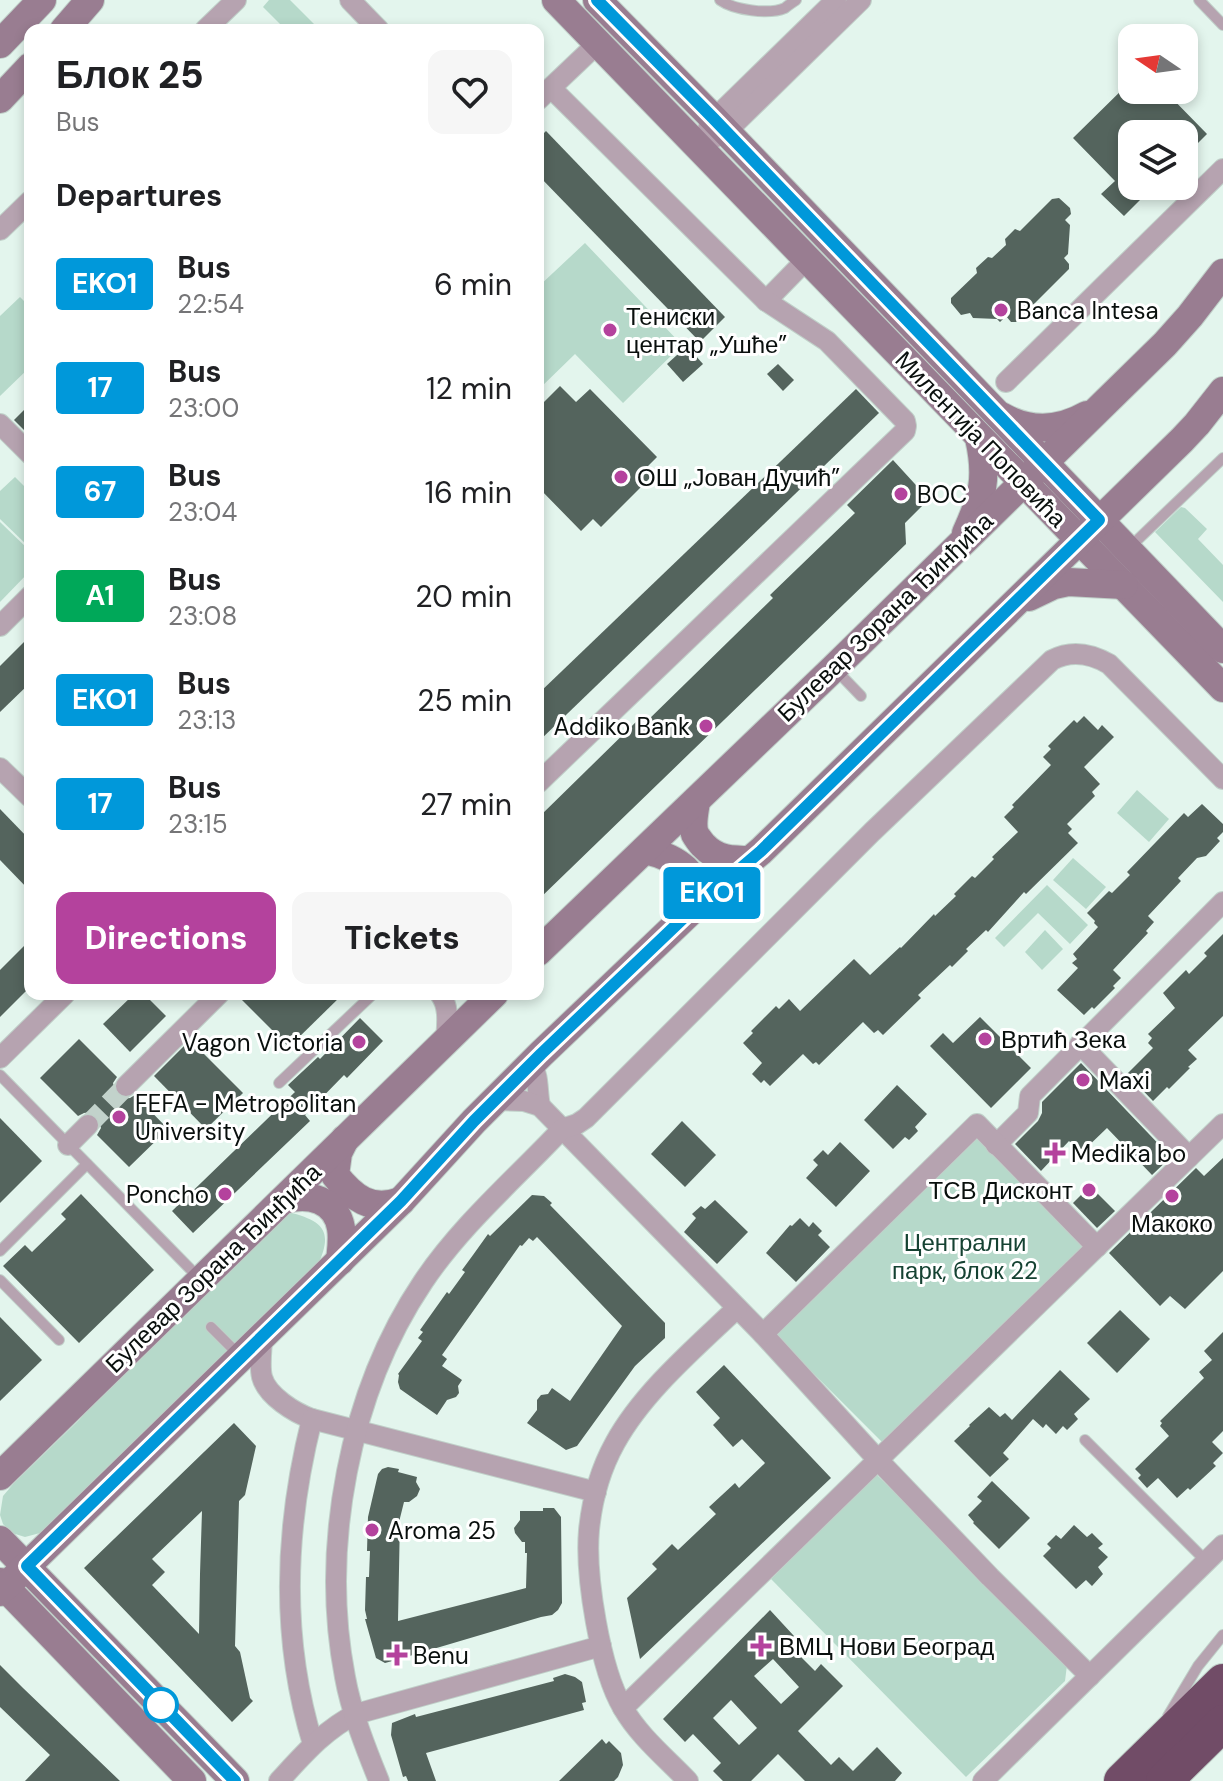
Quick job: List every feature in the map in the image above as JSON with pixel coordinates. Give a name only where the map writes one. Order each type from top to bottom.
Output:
[{"type":"highway","points":[[1160,1765],[1223,1682]]},
{"type":"highway","points":[[1122,1781],[1160,1765],[1223,1723]]},
{"type":"street","points":[[0,44],[42,0]]},
{"type":"street","points":[[69,24],[90,0]]},
{"type":"street","points":[[211,24],[236,0]]},
{"type":"street","points":[[350,0],[373,24]]},
{"type":"street","name":"Милентија Поповића","points":[[556,0],[1023,483],[1089,530],[1128,550],[1223,649]]},
{"type":"street","name":"Милентија Поповића","points":[[597,0],[1044,463],[1124,585],[1223,688]]},
{"type":"street","points":[[720,125],[836,0]]},
{"type":"street","points":[[697,146],[861,0]]},
{"type":"street","points":[[544,94],[598,43]]},
{"type":"street","points":[[0,99],[24,73]]},
{"type":"street","name":"Милентија Поповића","points":[[544,94],[766,301],[827,341],[905,421],[906,426],[905,431],[544,777]]},
{"type":"street","points":[[1006,382],[1223,169]]},
{"type":"street","points":[[0,230],[24,207]]},
{"type":"street","points":[[766,301],[807,259]]},
{"type":"street","name":"Булевар Зорана Ђинђића","points":[[544,946],[1107,402],[1179,329],[1223,273]]},
{"type":"street","points":[[192,1781],[2,1587],[401,1201],[474,1121],[532,1064],[693,909],[751,860],[1014,604],[1197,424],[1223,391]]},
{"type":"street","points":[[997,414],[1023,426],[1052,428],[1080,419],[1107,402]]},
{"type":"street","points":[[0,424],[24,448]]},
{"type":"street","points":[[962,543],[983,491],[983,458],[979,438]]},
{"type":"street","points":[[1014,604],[1063,583],[1076,581],[1124,585]]},
{"type":"street","points":[[0,626],[24,602]]},
{"type":"street","points":[[379,1781],[345,1679],[335,1584],[340,1514],[358,1430],[381,1362],[424,1281],[460,1235],[562,1129],[586,1118],[872,832],[1052,660],[1073,654],[1092,656],[1110,665],[1223,779]]},
{"type":"street","points":[[0,768],[24,791]]},
{"type":"street","points":[[696,801],[694,833],[706,848],[731,861],[751,860]]},
{"type":"street","points":[[645,850],[670,857],[692,877],[696,900],[693,909]]},
{"type":"street","points":[[996,1145],[1028,1113],[1030,1096],[1223,902]]},
{"type":"street","points":[[0,1058],[59,1000]]},
{"type":"street","points":[[126,1086],[213,1000]]},
{"type":"street","points":[[443,1000],[447,1014],[446,1041]]},
{"type":"street","points":[[452,1000],[469,1005],[486,1000]]},
{"type":"street","name":"Булевар Зорана Ђинђића","points":[[0,1476],[488,1000]]},
{"type":"street","points":[[1080,1044],[1189,1157]]},
{"type":"street","points":[[532,1064],[538,1074],[540,1106]]},
{"type":"street","points":[[496,1100],[524,1101],[540,1106],[763,1334],[990,1577],[1090,1676]]},
{"type":"street","points":[[763,1334],[977,1124],[1097,1247]]},
{"type":"street","points":[[623,1708],[1223,1124]]},
{"type":"street","points":[[68,1145],[88,1125]]},
{"type":"street","points":[[345,1138],[338,1153],[335,1175],[347,1191],[360,1200],[381,1206],[401,1201]]},
{"type":"street","points":[[284,1200],[306,1196],[330,1206],[342,1230],[340,1261]]},
{"type":"street","points":[[678,1778],[623,1708],[609,1677],[601,1646],[590,1568],[589,1533],[603,1466],[630,1419],[676,1367],[737,1308]]},
{"type":"street","points":[[262,1337],[262,1380]]},
{"type":"street","points":[[232,1366],[262,1380],[286,1407],[312,1419],[596,1492]]},
{"type":"street","points":[[312,1419],[296,1495],[289,1580],[294,1657],[313,1744]]},
{"type":"street","points":[[0,1540],[235,1781]]},
{"type":"street","points":[[983,1781],[1223,1545]]},
{"type":"street","points":[[279,1781],[313,1744],[356,1714],[601,1646]]},
{"type":"lane","points":[[720,0],[745,10],[777,10],[796,0]]},
{"type":"lane","points":[[1199,0],[1223,25]]},
{"type":"lane","points":[[1128,550],[1223,458]]},
{"type":"lane","points":[[834,668],[861,696]]},
{"type":"lane","points":[[279,1083],[367,1000]]},
{"type":"lane","points":[[0,1075],[202,1280]]},
{"type":"lane","points":[[0,1251],[87,1164]]},
{"type":"lane","points":[[0,1280],[59,1340]]},
{"type":"lane","points":[[211,1327],[232,1366]]},
{"type":"lane","points":[[1085,1440],[1206,1561]]},
{"type":"lane","points":[[1160,1765],[1160,1732],[1198,1666],[1223,1635]]},
{"type":"green space","points":[[269,0],[290,0],[314,24],[280,24],[263,7]]},
{"type":"green space","name":"Тениски центар „Ушће”","points":[[585,243],[682,345],[623,403],[575,354],[544,384],[544,281]]},
{"type":"green space","points":[[20,297],[24,301],[24,373],[0,396],[0,316]]},
{"type":"green space","points":[[15,477],[24,486],[24,542],[0,519],[0,491]]},
{"type":"green space","points":[[1181,507],[1207,529],[1198,539],[1223,565],[1223,602],[1155,532]]},
{"type":"green space","points":[[0,522],[24,545],[24,577],[0,602]]},
{"type":"green space","points":[[1137,790],[1169,819],[1149,842],[1117,813]]},
{"type":"green space","points":[[1073,858],[1106,887],[1086,909],[1053,880]]},
{"type":"green space","points":[[1047,885],[1088,925],[1070,944],[1038,913],[1004,947],[995,938]]},
{"type":"green space","points":[[1045,930],[1063,949],[1042,970],[1025,952]]},
{"type":"green space","name":"Централни парк, блок 22","points":[[973,1136],[981,1136],[1090,1246],[883,1443],[775,1335]]},
{"type":"green space","points":[[288,1212],[310,1219],[322,1229],[325,1244],[317,1267],[59,1522],[25,1537],[12,1533],[3,1524],[0,1515],[3,1496],[14,1483],[78,1421],[136,1355]]},
{"type":"green space","points":[[876,1474],[1056,1648],[1067,1665],[1065,1681],[966,1777],[771,1579]]},
{"type":"building","points":[[1118,94],[1118,104],[1178,104],[1193,120],[1118,120],[1118,200],[1140,200],[1124,216],[1101,194],[1115,181],[1073,138]]},
{"type":"building","points":[[1198,125],[1207,134],[1198,143]]},
{"type":"building","points":[[546,131],[725,317],[700,342],[544,181]]},
{"type":"building","points":[[1059,198],[1070,208],[1071,214],[1065,220],[1070,225],[1068,254],[1064,258],[1069,269],[1016,322],[1011,322],[1006,316],[1000,322],[997,319],[973,318],[970,313],[961,315],[951,303],[951,298],[977,273],[976,268],[1006,245],[1005,239],[1015,229],[1020,231],[1052,199]]},
{"type":"building","points":[[687,346],[703,364],[683,382],[667,364]]},
{"type":"building","points":[[778,364],[794,380],[783,391],[767,374]]},
{"type":"building","points":[[560,386],[576,402],[590,389],[657,457],[645,469],[652,476],[601,527],[593,519],[581,531],[544,493],[544,402]]},
{"type":"building","points":[[856,389],[879,413],[544,736],[544,688]]},
{"type":"building","points":[[24,410],[24,430],[14,420]]},
{"type":"building","points":[[893,460],[925,495],[923,505],[905,523],[906,544],[544,894],[544,812],[640,718],[645,723],[773,598],[770,595],[855,513],[847,505]]},
{"type":"building","points":[[24,642],[24,689],[0,712],[0,666]]},
{"type":"building","points":[[1084,716],[1098,730],[1102,725],[1114,737],[1084,767],[1100,784],[1092,792],[1095,796],[1067,824],[1072,829],[1068,833],[1078,843],[1026,894],[1024,892],[988,932],[986,930],[966,949],[968,951],[952,967],[950,965],[918,995],[921,998],[883,1035],[878,1030],[874,1033],[863,1022],[819,1065],[816,1062],[813,1064],[803,1054],[770,1086],[764,1080],[761,1083],[752,1074],[762,1063],[743,1043],[753,1033],[751,1031],[776,1006],[779,1009],[789,999],[800,1011],[854,959],[870,975],[935,916],[1018,832],[1004,817],[1051,765],[1043,757],[1051,749],[1048,746],[1074,720],[1077,723]]},
{"type":"building","points":[[1202,804],[1223,824],[1223,832],[1217,838],[1220,841],[1206,856],[1197,858],[1178,878],[1181,881],[1148,916],[1154,922],[1146,931],[1148,933],[1113,970],[1121,978],[1113,986],[1115,988],[1084,1015],[1057,990],[1078,968],[1072,963],[1077,959],[1073,954],[1098,927],[1087,913],[1130,875],[1127,872],[1184,813],[1188,817]]},
{"type":"building","points":[[0,809],[24,834],[24,885],[0,860]]},
{"type":"building","points":[[1223,934],[1223,1016],[1188,1050],[1197,1059],[1190,1068],[1153,1101],[1127,1074],[1153,1048],[1148,1043],[1152,1038],[1148,1034],[1175,1008],[1163,993],[1186,970],[1189,974]]},
{"type":"building","points":[[24,946],[24,993],[0,1017],[0,970]]},
{"type":"building","points":[[128,1000],[150,1000],[166,1016],[130,1052],[103,1024]]},
{"type":"building","points":[[242,1000],[337,1000],[289,1047]]},
{"type":"building","points":[[980,1017],[1031,1068],[991,1108],[930,1046],[943,1033],[953,1043]]},
{"type":"building","points":[[360,1018],[383,1041],[305,1115],[310,1121],[193,1233],[172,1211],[295,1092],[288,1085],[318,1057],[320,1059]]},
{"type":"building","points":[[79,1039],[117,1077],[113,1083],[116,1095],[123,1099],[135,1095],[168,1129],[129,1167],[97,1135],[101,1128],[98,1116],[91,1112],[78,1116],[40,1078]]},
{"type":"building","points":[[190,1040],[243,1093],[206,1129],[154,1076]]},
{"type":"building","points":[[1081,1063],[1171,1157],[1152,1175],[1107,1128],[1081,1153],[1069,1141],[1041,1171],[1015,1144],[1038,1121],[1042,1102]]},
{"type":"building","points":[[897,1085],[927,1114],[915,1127],[918,1131],[909,1140],[905,1137],[893,1149],[864,1120]]},
{"type":"building","points":[[0,1118],[42,1161],[0,1203]]},
{"type":"building","points":[[682,1121],[716,1155],[685,1187],[651,1154]]},
{"type":"building","points":[[840,1142],[870,1171],[836,1207],[806,1178],[818,1165],[813,1160],[823,1150],[828,1155]]},
{"type":"building","points":[[1223,1158],[1223,1271],[1185,1309],[1170,1296],[1160,1306],[1109,1253],[1196,1168],[1204,1176]]},
{"type":"building","points":[[1090,1186],[1115,1211],[1097,1228],[1073,1203]]},
{"type":"building","points":[[81,1194],[154,1270],[79,1343],[3,1266],[25,1245],[32,1252],[66,1219],[61,1214]]},
{"type":"building","points":[[532,1195],[544,1196],[552,1203],[550,1205],[665,1323],[665,1338],[635,1366],[577,1446],[566,1450],[527,1423],[537,1410],[537,1400],[552,1388],[570,1401],[622,1326],[537,1237],[533,1241],[529,1238],[520,1245],[442,1355],[447,1359],[442,1366],[462,1380],[456,1397],[447,1400],[437,1415],[400,1389],[398,1382],[398,1374],[422,1341],[418,1338],[423,1332],[420,1330],[465,1272],[462,1270],[488,1234],[490,1236]]},
{"type":"building","points":[[715,1200],[748,1232],[717,1264],[684,1232],[696,1218],[692,1214],[701,1206],[705,1209]]},
{"type":"building","points":[[800,1218],[809,1227],[813,1222],[822,1231],[818,1235],[830,1247],[796,1282],[766,1253]]},
{"type":"building","points":[[1120,1310],[1150,1339],[1117,1373],[1087,1343]]},
{"type":"building","points":[[0,1317],[42,1360],[0,1401]]},
{"type":"building","points":[[1223,1332],[1223,1431],[1212,1442],[1223,1453],[1213,1463],[1216,1466],[1177,1498],[1158,1478],[1147,1488],[1135,1469],[1169,1436],[1160,1426],[1160,1421],[1204,1378],[1199,1372],[1212,1360],[1204,1351]]},
{"type":"building","points":[[724,1365],[831,1478],[640,1659],[627,1598],[657,1569],[652,1564],[672,1544],[678,1550],[716,1514],[709,1507],[735,1483],[739,1488],[765,1463],[742,1439],[733,1447],[713,1425],[720,1418],[696,1392]]},
{"type":"building","points":[[1060,1370],[1090,1399],[1074,1414],[1078,1419],[1067,1430],[1063,1426],[1056,1434],[1046,1424],[1043,1428],[1033,1419],[1003,1453],[1009,1459],[990,1477],[954,1441],[989,1407],[1000,1417],[1005,1413],[1012,1420]]},
{"type":"building","points":[[234,1423],[256,1446],[245,1495],[239,1501],[235,1646],[240,1652],[253,1701],[232,1722],[84,1568]],"holes":[[[202,1511],[199,1634],[152,1585],[165,1572],[152,1559]]]},
{"type":"building","points":[[388,1467],[417,1477],[420,1489],[417,1496],[404,1502],[400,1518],[398,1621],[526,1588],[525,1542],[514,1528],[520,1520],[520,1511],[543,1511],[543,1508],[554,1508],[561,1517],[562,1603],[558,1610],[552,1615],[385,1663],[376,1658],[365,1619],[370,1551],[367,1551],[368,1517],[378,1474]]},
{"type":"building","points":[[992,1481],[1030,1518],[999,1549],[968,1515],[982,1501],[977,1497]]},
{"type":"building","points":[[1074,1525],[1087,1537],[1092,1533],[1103,1544],[1098,1548],[1108,1557],[1098,1567],[1103,1574],[1092,1586],[1086,1580],[1076,1589],[1043,1556],[1051,1548],[1047,1544],[1056,1535],[1061,1539]]},
{"type":"building","points":[[770,1610],[794,1636],[787,1643],[815,1671],[821,1664],[843,1686],[798,1731],[831,1765],[839,1757],[853,1771],[877,1747],[902,1773],[895,1781],[805,1781],[778,1754],[751,1781],[723,1781],[713,1771],[721,1763],[693,1734],[685,1742],[663,1719]],"holes":[[[773,1659],[799,1687],[781,1704],[754,1676]],[[731,1700],[757,1728],[739,1745],[713,1718]]]},
{"type":"building","points":[[0,1665],[120,1781],[25,1781],[50,1755],[0,1707]]},
{"type":"building","points":[[565,1674],[582,1682],[586,1702],[582,1703],[584,1710],[426,1753],[436,1781],[408,1781],[406,1776],[403,1777],[391,1735],[392,1723],[415,1714],[416,1717],[554,1681],[553,1678]]},
{"type":"building","points":[[602,1739],[606,1744],[609,1741],[621,1753],[623,1765],[614,1781],[559,1781]]},
{"type":"tunnel","points":[[88,1125],[126,1086]]},
{"type":"bus line","name":"EKO1","points":[[235,1781],[27,1566],[401,1201],[541,1054],[693,909],[761,851],[1099,520],[597,0]]},
{"type":"place","name":"Banca Intesa","points":[[1001,310]]},
{"type":"place","name":"Тениски центар „Ушће”","points":[[610,330]]},
{"type":"place","name":"ОШ „Јован Дучић”","points":[[621,477]]},
{"type":"place","name":"BOC","points":[[901,494]]},
{"type":"place","name":"Addiko Bank","points":[[706,726]]},
{"type":"place","name":"Вртић Зека","points":[[985,1039]]},
{"type":"place","name":"Vagon Victoria","points":[[359,1042]]},
{"type":"place","name":"Maxi","points":[[1083,1080]]},
{"type":"place","name":"FEFA - Metropolitan University","points":[[119,1117]]},
{"type":"place","name":"Medika bo","points":[[1055,1153]]},
{"type":"place","name":"ТСВ Дисконт","points":[[1089,1190]]},
{"type":"place","name":"Poncho","points":[[225,1194]]},
{"type":"place","name":"Макоко","points":[[1172,1196]]},
{"type":"place","name":"Aroma 25","points":[[372,1530]]},
{"type":"place","name":"ВМЦ Нови Београд","points":[[761,1646]]},
{"type":"place","name":"Benu","points":[[397,1655]]}]
